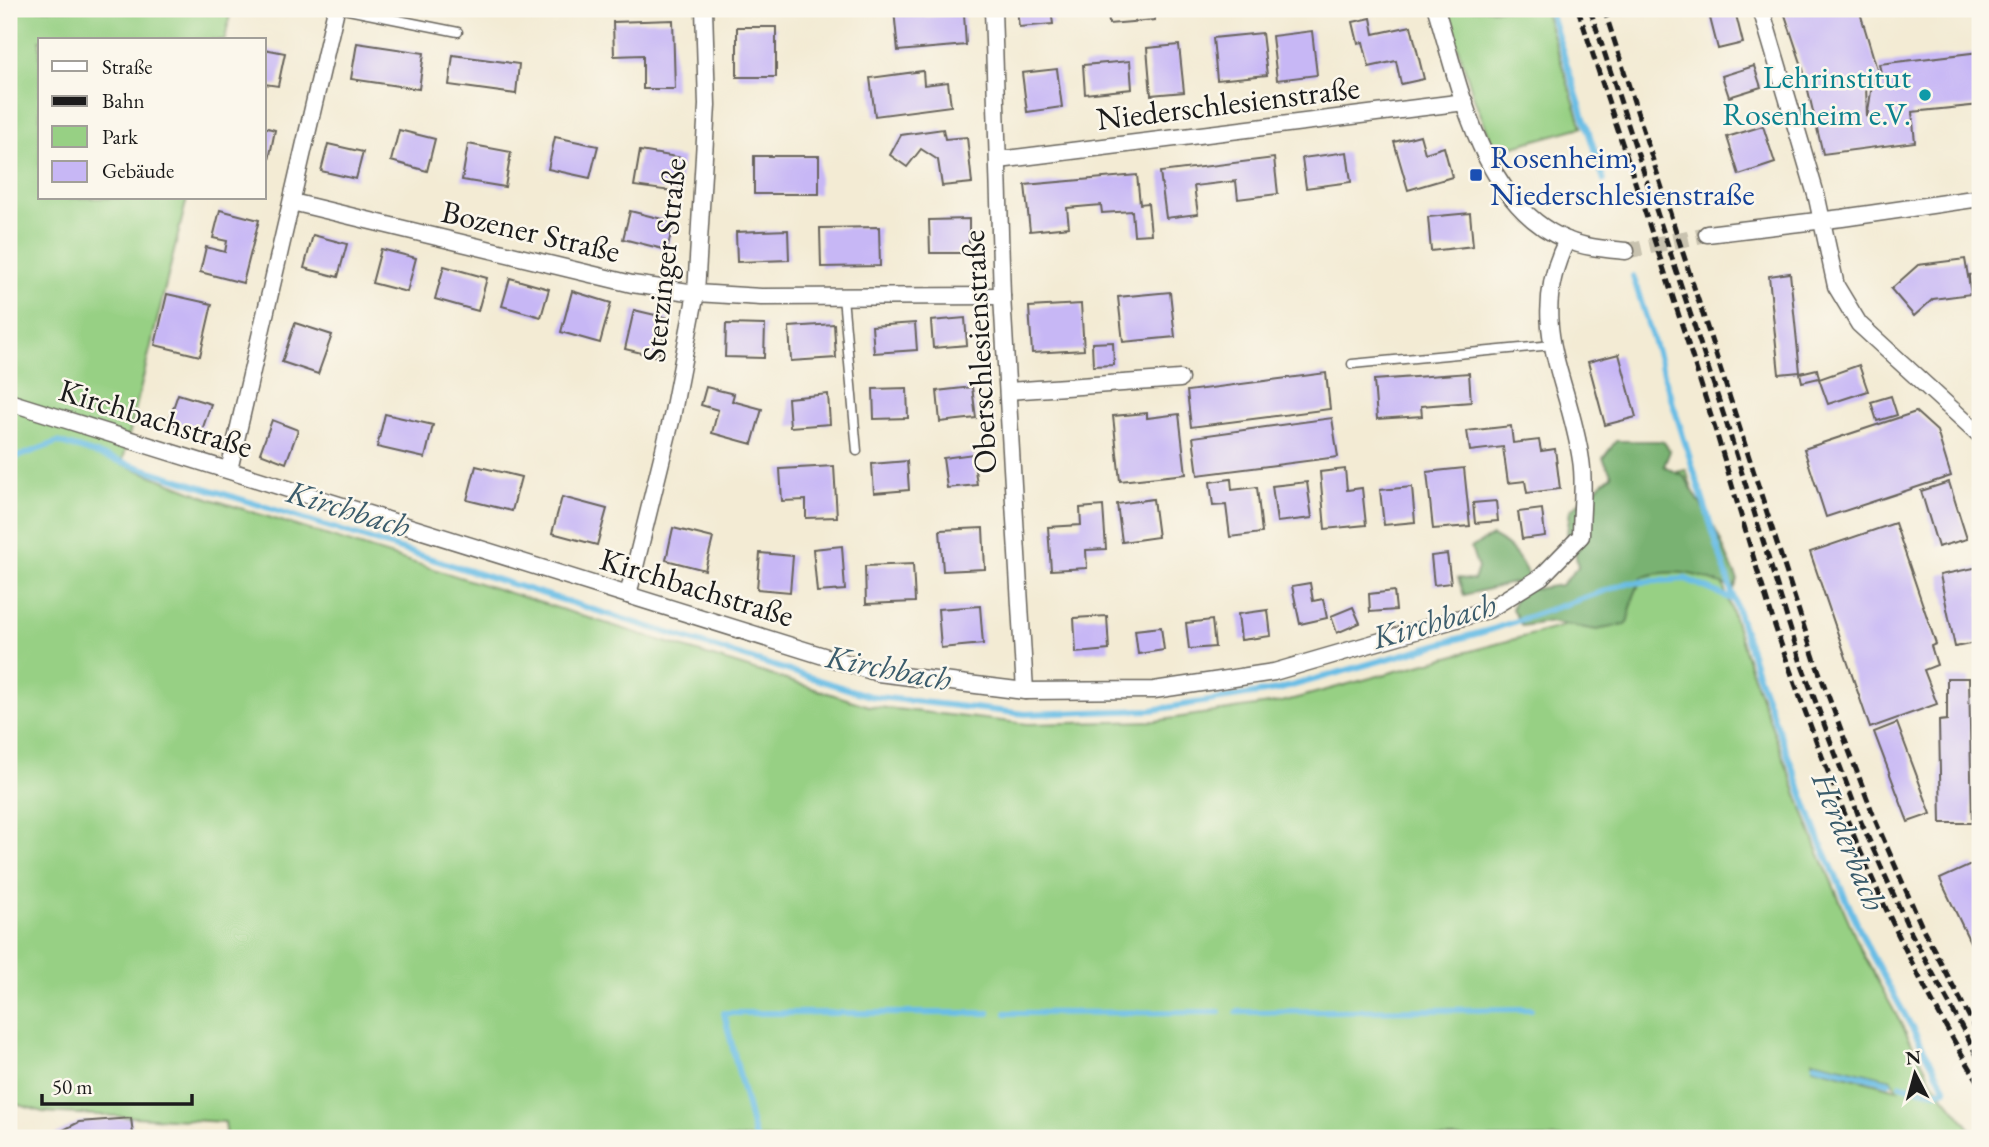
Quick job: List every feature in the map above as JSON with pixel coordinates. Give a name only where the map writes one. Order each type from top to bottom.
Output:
[{"type":"street","points":[[229,470],[335,9]]},
{"type":"street","name":"Sterzinger Straße","points":[[628,595],[672,417],[696,293],[707,105],[704,9]]},
{"type":"street","name":"Oberschlesienstraße","points":[[993,9],[1002,296],[1025,691]]},
{"type":"street","points":[[1436,9],[1465,102],[1487,159],[1500,184],[1538,224],[1567,240],[1598,249],[1626,251]]},
{"type":"street","points":[[1761,9],[1823,220],[1836,286],[1859,324],[1980,435]]},
{"type":"street","name":"Niederschlesienstraße","points":[[999,160],[1465,102]]},
{"type":"street","points":[[1707,234],[1980,198]]},
{"type":"street","name":"Bozener Straße","points":[[292,202],[632,284],[696,293],[761,297],[1002,296]]},
{"type":"street","name":"Kirchbachstraße","points":[[9,402],[878,673],[1025,691],[1154,690],[1274,672],[1488,610],[1541,577],[1580,536],[1582,462],[1565,387],[1552,345],[1548,316],[1550,283],[1567,240]]},
{"type":"street","points":[[1008,391],[1180,379]]},
{"type":"lane","points":[[343,9],[458,32]]},
{"type":"lane","points":[[843,297],[857,451]]},
{"type":"lane","points":[[1352,364],[1552,345]]},
{"type":"green space","points":[[9,9],[231,9],[225,38],[38,38],[38,200],[187,200],[122,464],[211,499],[869,706],[1028,724],[1155,721],[1282,702],[1626,609],[1605,488],[1686,470],[1750,668],[1817,848],[1863,954],[1934,1084],[1978,1138],[227,1138],[225,1122],[43,1112],[9,1102]],"holes":[[[1813,1060],[1891,1079],[1898,1089],[1813,1067]]]},
{"type":"green space","points":[[1446,9],[1544,9],[1582,127],[1496,151],[1475,101]]},
{"type":"green space","points":[[1616,441],[1663,441],[1670,451],[1664,466],[1685,477],[1715,529],[1738,580],[1734,589],[1690,574],[1668,573],[1642,577],[1627,624],[1597,630],[1548,622],[1522,626],[1512,609],[1517,582],[1464,595],[1458,578],[1474,580],[1478,568],[1471,548],[1492,536],[1518,558],[1534,589],[1561,585],[1578,567],[1567,533],[1570,510],[1612,475],[1603,458]]},
{"type":"building","points":[[924,9],[925,17],[964,14],[966,45],[898,51],[894,10]]},
{"type":"building","points":[[1017,9],[1051,9],[1053,24],[1019,27]]},
{"type":"building","points":[[1108,9],[1154,9],[1155,20],[1109,24]]},
{"type":"building","points":[[1783,9],[1859,9],[1879,76],[1879,64],[1980,52],[1980,105],[1912,112],[1915,142],[1823,154],[1803,69]],"holes":[[[1879,76],[1872,85],[1867,118],[1866,84]]]},
{"type":"building","points":[[1735,11],[1743,43],[1718,49],[1710,18]]},
{"type":"building","points":[[1371,18],[1374,34],[1411,26],[1424,79],[1401,84],[1396,61],[1369,67],[1363,42],[1358,43],[1353,22]]},
{"type":"building","points":[[673,20],[675,89],[643,89],[643,55],[614,56],[613,22]]},
{"type":"building","points":[[737,27],[776,27],[776,77],[737,77]]},
{"type":"building","points":[[1312,31],[1317,75],[1277,80],[1272,36]]},
{"type":"building","points":[[1262,33],[1267,75],[1217,80],[1213,38]]},
{"type":"building","points":[[357,43],[424,53],[419,89],[351,79]]},
{"type":"building","points":[[1179,45],[1184,92],[1151,95],[1147,48]]},
{"type":"building","points":[[266,49],[285,53],[278,86],[266,84]]},
{"type":"building","points":[[453,55],[519,64],[516,94],[449,85]]},
{"type":"building","points":[[1130,61],[1132,89],[1085,94],[1083,65]]},
{"type":"building","points":[[1754,66],[1761,87],[1729,97],[1722,76]]},
{"type":"building","points":[[1057,69],[1062,107],[1027,112],[1022,73]]},
{"type":"building","points":[[923,71],[924,85],[948,82],[951,106],[875,116],[870,78]]},
{"type":"building","points":[[1763,126],[1775,163],[1739,175],[1727,137]]},
{"type":"building","points":[[266,128],[275,130],[269,160],[266,159]]},
{"type":"building","points":[[943,129],[945,139],[967,137],[972,183],[942,186],[938,160],[921,149],[907,167],[890,155],[901,135]]},
{"type":"building","points":[[399,130],[435,139],[427,171],[391,161]]},
{"type":"building","points":[[1420,135],[1425,153],[1444,147],[1452,177],[1408,190],[1394,142]]},
{"type":"building","points":[[555,137],[598,146],[590,178],[548,169]]},
{"type":"building","points":[[328,144],[363,152],[356,179],[321,171]]},
{"type":"building","points":[[468,144],[511,152],[505,187],[462,180]]},
{"type":"building","points":[[640,151],[683,158],[678,192],[634,186]]},
{"type":"building","points":[[1347,152],[1351,182],[1306,188],[1302,158]]},
{"type":"building","points":[[754,156],[819,156],[819,194],[754,194]]},
{"type":"building","points":[[1274,158],[1278,194],[1238,199],[1236,181],[1194,186],[1198,214],[1166,218],[1160,172]]},
{"type":"building","points":[[1137,175],[1140,204],[1148,203],[1151,234],[1134,235],[1132,211],[1102,213],[1101,205],[1067,208],[1069,227],[1030,231],[1025,185]]},
{"type":"building","points":[[220,210],[259,220],[243,283],[200,272],[206,247],[225,252],[227,241],[213,238]]},
{"type":"building","points":[[630,211],[674,222],[667,250],[623,239]]},
{"type":"building","points":[[1470,213],[1473,246],[1431,251],[1428,217]]},
{"type":"building","points":[[969,219],[969,253],[930,253],[929,220]]},
{"type":"building","points":[[879,227],[880,266],[821,267],[820,228]]},
{"type":"building","points":[[788,230],[789,260],[737,262],[736,232]]},
{"type":"building","points":[[313,235],[347,244],[338,277],[304,268]]},
{"type":"building","points":[[381,249],[416,258],[407,292],[372,283]]},
{"type":"building","points":[[1965,259],[1971,294],[1933,299],[1914,316],[1891,289],[1918,265]]},
{"type":"building","points":[[444,266],[487,278],[478,311],[435,299]]},
{"type":"building","points":[[1790,273],[1800,372],[1779,374],[1769,276]]},
{"type":"building","points":[[1980,273],[1980,291],[1971,292],[1969,275]]},
{"type":"building","points":[[510,278],[549,289],[541,317],[502,306]]},
{"type":"building","points":[[572,291],[611,303],[600,343],[561,332]]},
{"type":"building","points":[[1170,292],[1175,337],[1123,342],[1118,297]]},
{"type":"building","points":[[167,294],[212,304],[200,356],[155,345]]},
{"type":"building","points":[[1081,304],[1084,350],[1032,353],[1029,307]]},
{"type":"building","points":[[634,310],[668,318],[658,357],[625,349]]},
{"type":"building","points":[[965,318],[967,345],[933,348],[931,321]]},
{"type":"building","points":[[295,323],[332,335],[318,374],[282,362]]},
{"type":"building","points":[[915,323],[917,350],[874,353],[872,326]]},
{"type":"building","points":[[726,324],[765,325],[764,358],[725,357]]},
{"type":"building","points":[[834,324],[836,358],[791,361],[789,327]]},
{"type":"building","points":[[1113,342],[1114,365],[1093,366],[1092,343]]},
{"type":"building","points":[[1619,354],[1636,417],[1605,425],[1588,362]]},
{"type":"building","points":[[1859,365],[1868,391],[1828,404],[1819,379]]},
{"type":"building","points":[[1817,369],[1819,378],[1802,382],[1800,373]]},
{"type":"building","points":[[1326,373],[1330,409],[1191,427],[1187,391]]},
{"type":"building","points":[[1469,373],[1471,402],[1421,406],[1422,416],[1377,419],[1374,380]]},
{"type":"building","points":[[706,387],[734,394],[732,401],[762,409],[752,444],[712,433],[718,410],[701,405]]},
{"type":"building","points":[[972,387],[976,418],[940,422],[937,391]]},
{"type":"building","points":[[907,388],[908,418],[874,419],[873,389]]},
{"type":"building","points":[[178,394],[211,404],[201,433],[168,423]]},
{"type":"building","points":[[828,394],[830,424],[790,427],[788,398]]},
{"type":"building","points":[[1891,396],[1897,415],[1877,421],[1871,402]]},
{"type":"building","points":[[1916,412],[1937,431],[1951,476],[1826,517],[1804,449]]},
{"type":"building","points":[[1147,413],[1147,418],[1179,414],[1186,474],[1120,481],[1113,416]]},
{"type":"building","points":[[385,414],[433,425],[425,458],[377,447]]},
{"type":"building","points":[[1332,418],[1338,457],[1198,475],[1193,437]]},
{"type":"building","points":[[272,420],[298,430],[286,463],[260,453]]},
{"type":"building","points":[[1511,426],[1513,443],[1539,440],[1541,451],[1555,449],[1560,489],[1527,493],[1525,481],[1508,483],[1503,447],[1470,451],[1467,431]]},
{"type":"building","points":[[973,454],[977,485],[947,488],[943,458]]},
{"type":"building","points":[[907,461],[909,490],[874,493],[872,464]]},
{"type":"building","points":[[476,466],[521,477],[512,511],[467,500]]},
{"type":"building","points":[[834,466],[837,517],[806,518],[806,500],[782,501],[780,469]]},
{"type":"building","points":[[1464,468],[1470,526],[1433,529],[1427,472]]},
{"type":"building","points":[[1345,469],[1347,490],[1362,488],[1366,525],[1325,529],[1320,472]]},
{"type":"building","points":[[1231,479],[1232,490],[1257,487],[1262,533],[1230,537],[1226,505],[1213,506],[1210,482]]},
{"type":"building","points":[[1307,482],[1312,518],[1277,522],[1272,486]]},
{"type":"building","points":[[1949,482],[1967,539],[1938,547],[1921,491]]},
{"type":"building","points":[[1412,487],[1415,522],[1384,525],[1380,490]]},
{"type":"building","points":[[562,497],[607,509],[597,545],[552,533]]},
{"type":"building","points":[[1153,499],[1158,537],[1122,542],[1117,504]]},
{"type":"building","points":[[1496,501],[1498,521],[1475,523],[1473,503]]},
{"type":"building","points":[[1103,506],[1106,549],[1086,550],[1087,568],[1051,570],[1048,527],[1081,525],[1080,508]]},
{"type":"building","points":[[1542,509],[1545,536],[1522,539],[1518,512]]},
{"type":"building","points":[[1895,523],[1936,644],[1931,646],[1937,665],[1924,670],[1937,704],[1870,728],[1810,552]]},
{"type":"building","points":[[673,528],[713,538],[705,570],[666,560]]},
{"type":"building","points":[[983,528],[985,569],[943,571],[940,530]]},
{"type":"building","points":[[842,546],[845,590],[817,592],[813,549]]},
{"type":"building","points":[[760,553],[793,556],[790,592],[757,589]]},
{"type":"building","points":[[1447,554],[1451,583],[1434,585],[1431,556]]},
{"type":"building","points":[[1977,558],[1980,558],[1980,642],[1955,647],[1940,575],[1979,567]]},
{"type":"building","points":[[913,564],[915,602],[866,604],[865,566]]},
{"type":"building","points":[[1310,583],[1313,601],[1323,599],[1327,618],[1300,624],[1292,586]]},
{"type":"building","points":[[1394,591],[1396,610],[1370,612],[1369,594]]},
{"type":"building","points":[[980,606],[983,644],[941,648],[938,609]]},
{"type":"building","points":[[1353,607],[1360,623],[1337,633],[1331,616]]},
{"type":"building","points":[[1268,610],[1271,636],[1241,640],[1238,614]]},
{"type":"building","points":[[1107,616],[1109,650],[1076,653],[1074,618]]},
{"type":"building","points":[[1212,620],[1215,647],[1189,649],[1186,623]]},
{"type":"building","points":[[1161,627],[1164,650],[1138,654],[1135,630]]},
{"type":"building","points":[[1947,678],[1969,678],[1972,823],[1941,823],[1939,721],[1947,720]]},
{"type":"building","points":[[1897,723],[1931,814],[1908,822],[1874,732]]},
{"type":"building","points":[[1973,864],[1980,880],[1980,963],[1940,879]]},
{"type":"building","points":[[131,1118],[133,1134],[96,1138],[48,1138],[79,1122]]},
{"type":"waterway","points":[[1549,9],[1604,180]]},
{"type":"waterway","name":"Herderbach","points":[[1633,276],[1757,673],[1820,841],[1869,950],[1946,1089],[1935,1092],[1901,1085]]},
{"type":"waterway","name":"Kirchbach","points":[[9,460],[58,442],[870,696],[1025,714],[1152,710],[1277,690],[1493,629],[1628,583],[1686,579],[1734,600]]},
{"type":"waterway","points":[[1237,1012],[1531,1009]]},
{"type":"waterway","points":[[1006,1013],[1219,1012]]},
{"type":"waterway","points":[[755,1138],[724,1013],[989,1013]]},
{"type":"waterway","points":[[1815,1064],[1889,1082]]},
{"type":"tunnel","points":[[1626,251],[1707,234]]},
{"type":"railway","points":[[1578,9],[1699,379],[1769,607],[1828,773],[1897,932],[1950,1034],[1980,1084]]},
{"type":"railway","points":[[1590,9],[1727,425],[1801,663],[1861,822],[1910,931],[1980,1061]]},
{"type":"railway","points":[[1604,9],[1815,661],[1876,822],[1922,927],[1980,1037]]},
{"type":"place","name":"Lehrinstitut Rosenheim e.V.","points":[[1925,95]]},
{"type":"place","name":"Rosenheim, Niederschlesienstraße","points":[[1476,175]]}]
